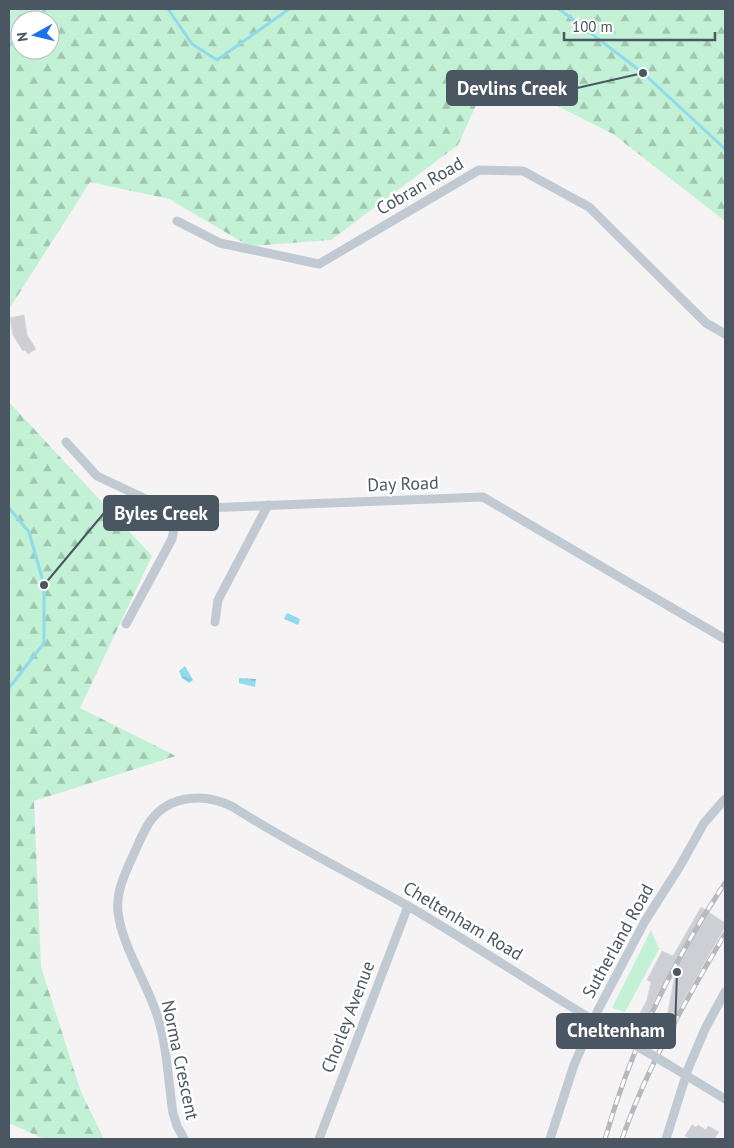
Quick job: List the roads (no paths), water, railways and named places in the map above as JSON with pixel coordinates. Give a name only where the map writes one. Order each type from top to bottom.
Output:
[{"type":"street","name":"Cobran Road","points":[[177,221],[220,243],[319,264],[480,170],[523,172],[589,207],[706,324],[725,334]]},
{"type":"street","name":"Day Road","points":[[66,442],[97,476],[150,501],[178,509],[483,497],[725,639]]},
{"type":"street","points":[[215,622],[218,600],[268,505]]},
{"type":"street","points":[[126,624],[172,539],[178,509]]},
{"type":"street","name":"Cheltenham Road","points":[[176,802],[202,797],[223,802],[408,906],[725,1099]]},
{"type":"street","name":"Sutherland Road","points":[[550,1139],[568,1081],[594,1020],[645,921],[680,866],[704,823],[725,799]]},
{"type":"street","name":"Norma Crescent","points":[[176,802],[162,810],[145,829],[120,885],[118,912],[123,932],[157,1014],[173,1113],[184,1139]]},
{"type":"street","name":"Chorley Avenue","points":[[319,1139],[408,906]]},
{"type":"street","points":[[666,1139],[686,1076],[705,1029],[725,992]]},
{"type":"water","points":[[287,613],[300,619],[298,625],[284,619]]},
{"type":"water","points":[[185,666],[193,680],[189,683],[182,678],[179,671]]},
{"type":"water","points":[[239,678],[256,679],[255,687],[239,683]]},
{"type":"waterway","points":[[168,9],[192,44],[217,60],[289,9]]},
{"type":"waterway","points":[[559,9],[643,73],[725,149]]},
{"type":"waterway","points":[[9,508],[29,532],[44,585],[44,643],[9,688]]},
{"type":"railway","points":[[605,1139],[627,1072],[655,1006],[688,944],[725,883]]},
{"type":"railway","points":[[622,1139],[655,1060],[725,934]]},
{"type":"place","name":"Devlins Creek","points":[[643,73]]},
{"type":"place","name":"Byles Creek","points":[[44,585]]},
{"type":"place","name":"Cheltenham","points":[[677,972]]}]
